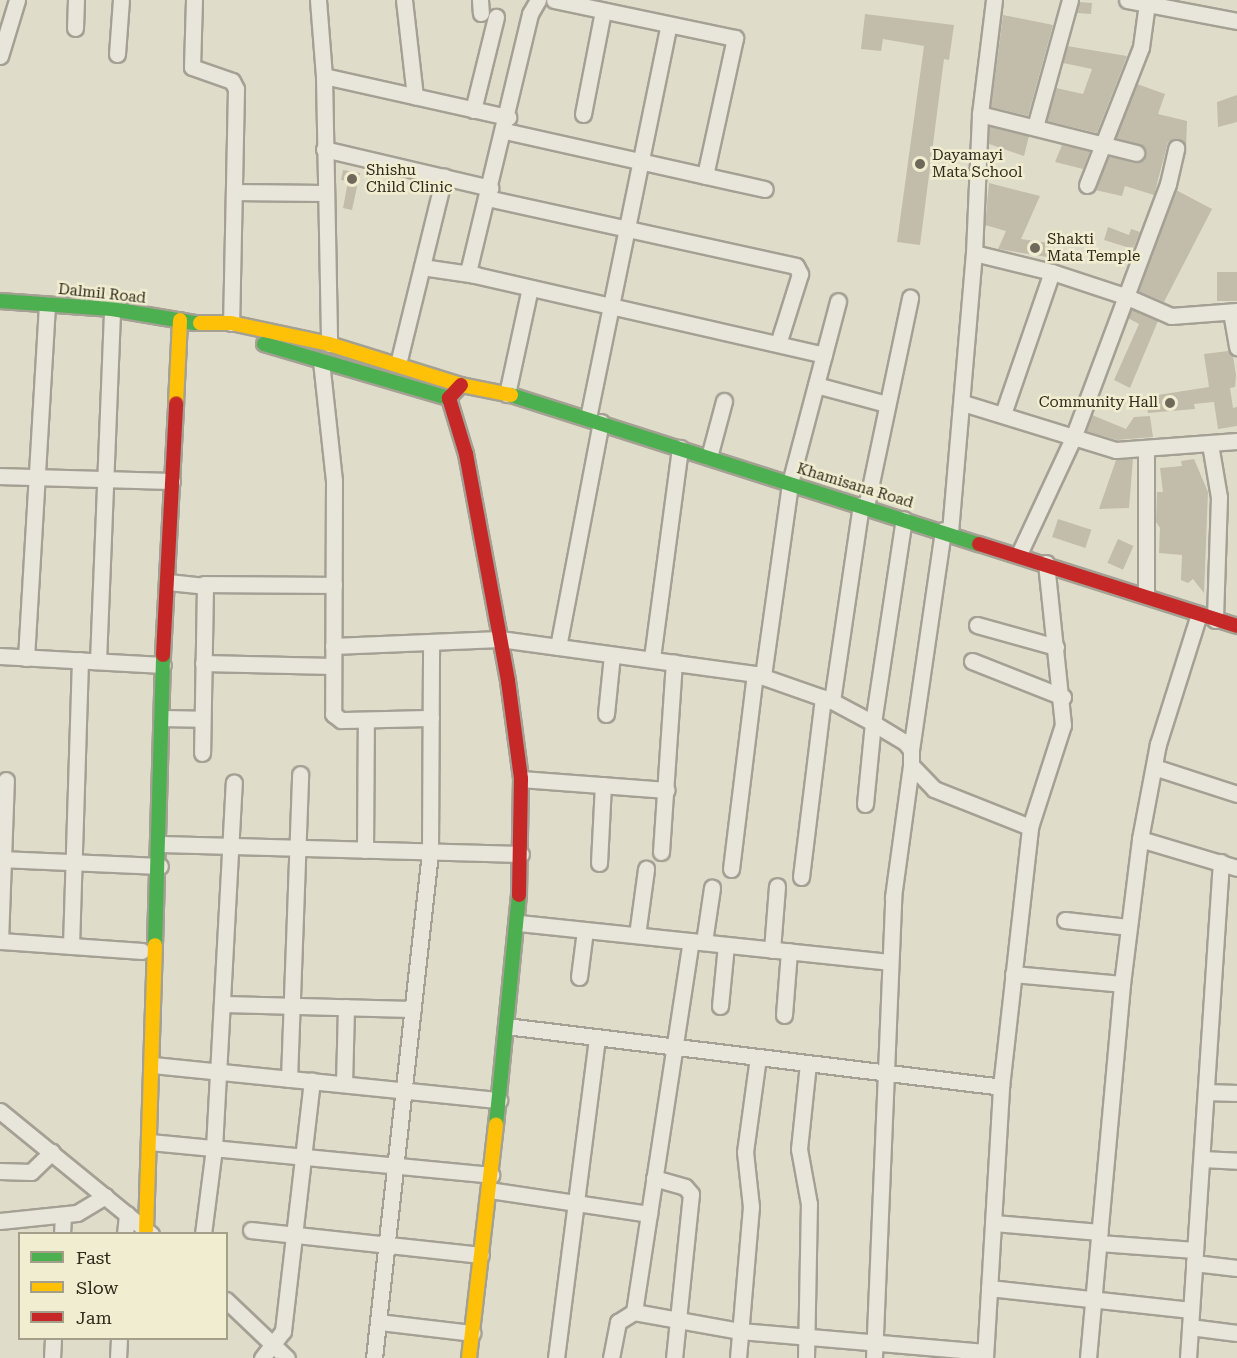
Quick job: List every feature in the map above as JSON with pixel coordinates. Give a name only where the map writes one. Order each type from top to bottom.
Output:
[{"type":"street","points":[[0,56],[17,0]]},
{"type":"street","points":[[75,28],[76,0]]},
{"type":"street","points":[[117,54],[121,0]]},
{"type":"street","points":[[194,0],[192,67],[232,81],[236,89],[231,323]]},
{"type":"street","points":[[318,0],[324,76],[324,193],[330,344]]},
{"type":"street","points":[[404,0],[415,96]]},
{"type":"street","points":[[477,275],[469,268],[506,124],[530,14],[538,0]]},
{"type":"street","points":[[554,0],[735,38],[705,176]]},
{"type":"street","points":[[874,1351],[894,878],[963,403],[974,253],[980,114],[994,0]]},
{"type":"street","points":[[1035,127],[1070,0]]},
{"type":"street","points":[[1127,0],[1237,21]]},
{"type":"street","points":[[1087,185],[1141,47],[1147,3]]},
{"type":"street","points":[[584,114],[603,11]]},
{"type":"street","points":[[473,110],[496,18]]},
{"type":"street","points":[[558,647],[610,308],[669,25]]},
{"type":"street","points":[[324,76],[473,110],[506,124],[641,162],[765,189]]},
{"type":"street","points":[[980,114],[1137,153]]},
{"type":"street","points":[[1019,554],[1073,438],[1168,184],[1176,148]]},
{"type":"street","points":[[324,149],[444,177],[489,193],[626,232],[799,268],[800,274],[778,344]]},
{"type":"street","points":[[398,364],[444,177]]},
{"type":"street","points":[[234,192],[324,193]]},
{"type":"street","points":[[974,253],[1052,272],[1125,296],[1171,316],[1234,311],[1237,347]]},
{"type":"street","points":[[422,267],[477,275],[610,308],[824,355]]},
{"type":"street","points":[[1003,414],[1052,272]]},
{"type":"street","points":[[507,394],[530,288]]},
{"type":"street","points":[[801,877],[827,699],[863,506],[910,297]]},
{"type":"street","name":"Dalmil Road","points":[[0,301],[112,309],[200,323]]},
{"type":"street","points":[[731,869],[790,483],[838,301]]},
{"type":"street","points":[[26,658],[35,476],[47,305]]},
{"type":"street","points":[[98,661],[112,309]]},
{"type":"street","points":[[149,1232],[161,844],[162,718],[180,320]]},
{"type":"street","points":[[200,323],[449,398]]},
{"type":"street","name":"Khamisana Road","points":[[200,323],[231,323],[330,344],[461,385],[507,394],[1146,594],[1237,626]]},
{"type":"street","points":[[321,361],[334,481],[335,718],[366,720],[431,718]]},
{"type":"street","points":[[449,398],[461,385]]},
{"type":"street","points":[[816,385],[887,404]]},
{"type":"street","points":[[449,398],[466,454],[500,639],[521,778],[519,923],[469,1358]]},
{"type":"street","points":[[709,457],[724,401]]},
{"type":"street","points":[[963,403],[1116,450],[1146,450],[1237,441]]},
{"type":"street","points":[[1210,444],[1219,496],[1215,620]]},
{"type":"street","points":[[652,658],[680,448]]},
{"type":"street","points":[[1146,450],[1146,594]]},
{"type":"street","points":[[0,476],[106,477],[172,481]]},
{"type":"street","points":[[865,804],[873,723],[904,519]]},
{"type":"street","points":[[612,1358],[618,1322],[634,1312],[678,1318],[740,1331],[806,1336],[874,1351],[985,1355],[1001,1087],[1030,827],[1061,734],[1063,698],[1046,563]]},
{"type":"street","points":[[168,582],[334,585]]},
{"type":"street","points":[[202,753],[204,584]]},
{"type":"street","points":[[1088,1358],[1122,984],[1140,839],[1154,767],[1198,614]]},
{"type":"street","points":[[977,625],[1056,647]]},
{"type":"street","points":[[333,646],[500,639],[612,655],[652,658],[759,675],[827,699],[873,723],[911,758],[944,795],[1030,827]]},
{"type":"street","points":[[374,1358],[430,852],[431,642]]},
{"type":"street","points":[[606,714],[612,655]]},
{"type":"street","points":[[0,656],[164,665]]},
{"type":"street","points":[[71,946],[80,660]]},
{"type":"street","points":[[972,661],[1063,698]]},
{"type":"street","points":[[661,852],[674,662]]},
{"type":"street","points":[[203,663],[333,666]]},
{"type":"street","points":[[162,718],[201,719]]},
{"type":"street","points":[[365,850],[366,720]]},
{"type":"street","points":[[1154,767],[1237,794]]},
{"type":"street","points":[[289,1078],[300,774]]},
{"type":"street","points":[[521,778],[667,790]]},
{"type":"street","points":[[6,780],[0,941],[142,951]]},
{"type":"street","points":[[203,1232],[214,1148],[234,783]]},
{"type":"street","points":[[599,863],[603,785]]},
{"type":"street","points":[[1140,839],[1237,868]]},
{"type":"street","points":[[161,844],[521,854]]},
{"type":"street","points":[[2,859],[160,866]]},
{"type":"street","points":[[1188,1358],[1221,862]]},
{"type":"street","points":[[637,935],[646,869]]},
{"type":"street","points":[[772,950],[777,886]]},
{"type":"street","points":[[634,1312],[654,1178],[677,1049],[698,942],[712,888]]},
{"type":"street","points":[[1065,920],[1128,927]]},
{"type":"street","points":[[519,923],[889,962]]},
{"type":"street","points":[[579,977],[585,930]]},
{"type":"street","points":[[720,1006],[726,945]]},
{"type":"street","points":[[784,1015],[789,951]]},
{"type":"street","points":[[1013,974],[1122,984]]},
{"type":"street","points":[[222,1004],[413,1009]]},
{"type":"street","points":[[344,1084],[346,1007]]},
{"type":"street","points":[[506,1026],[677,1049],[1001,1087]]},
{"type":"street","points":[[556,1358],[574,1203],[597,1039]]},
{"type":"street","points":[[738,1358],[751,1207],[745,1152],[758,1057]]},
{"type":"street","points":[[806,1358],[809,1204],[799,1149],[808,1064]]},
{"type":"street","points":[[153,1065],[499,1100]]},
{"type":"street","points":[[262,1358],[283,1331],[296,1235],[312,1081]]},
{"type":"street","points":[[1206,1092],[1237,1093]]},
{"type":"street","points":[[0,1111],[149,1232]]},
{"type":"street","points":[[150,1142],[397,1166],[490,1183],[574,1203],[649,1214]]},
{"type":"street","points":[[0,1171],[31,1172],[52,1152]]},
{"type":"street","points":[[1202,1159],[1237,1161]]},
{"type":"street","points":[[654,1178],[686,1187],[692,1194],[674,1358]]},
{"type":"street","points":[[0,1221],[63,1215],[86,1210],[105,1196]]},
{"type":"street","points":[[125,1232],[127,1214]]},
{"type":"street","points":[[62,1232],[63,1215]]},
{"type":"street","points":[[994,1223],[1099,1237],[1237,1268]]},
{"type":"street","points":[[251,1230],[481,1255]]},
{"type":"street","points":[[989,1288],[1191,1310]]},
{"type":"street","points":[[228,1302],[287,1358]]},
{"type":"street","points":[[379,1322],[472,1333]]},
{"type":"street","points":[[1190,1327],[1237,1333]]},
{"type":"street","points":[[51,1358],[53,1340]]},
{"type":"street","points":[[118,1358],[119,1340]]},
{"type":"building","points":[[1079,2],[1092,3],[1091,14],[1076,13]]},
{"type":"building","name":"Dayamayi Mata School","points":[[865,14],[954,25],[949,60],[944,59],[920,245],[897,242],[924,46],[883,39],[881,51],[861,49]]},
{"type":"building","points":[[1003,15],[1053,25],[1028,116],[991,107]]},
{"type":"building","points":[[1067,46],[1127,56],[1097,133],[1047,121],[1056,88],[1083,94],[1092,69],[1063,63]]},
{"type":"building","points":[[1137,84],[1165,94],[1158,114],[1187,121],[1186,149],[1179,139],[1168,142],[1154,195],[1125,186],[1122,196],[1095,190],[1109,156],[1134,163],[1145,156],[1142,146],[1116,138]]},
{"type":"building","points":[[1237,95],[1237,122],[1218,127],[1217,102]]},
{"type":"building","points":[[989,126],[1029,136],[1024,156],[989,144]]},
{"type":"building","points":[[1062,145],[1090,151],[1083,169],[1055,162]]},
{"type":"building","points":[[343,170],[360,173],[352,210],[343,208],[348,181],[341,180]]},
{"type":"building","points":[[989,183],[1040,196],[1021,239],[1049,243],[1047,257],[998,249],[1006,231],[985,225]]},
{"type":"building","points":[[1176,190],[1212,209],[1164,302],[1138,291]]},
{"type":"building","points":[[1108,227],[1129,235],[1131,229],[1140,232],[1133,249],[1104,240]]},
{"type":"building","points":[[1217,272],[1237,272],[1237,301],[1217,301]]},
{"type":"building","points":[[1131,309],[1158,321],[1130,388],[1114,380],[1139,324],[1128,318]]},
{"type":"building","points":[[1228,351],[1233,356],[1236,375],[1235,387],[1230,388],[1233,408],[1237,407],[1237,426],[1218,429],[1214,402],[1194,404],[1195,409],[1148,413],[1145,397],[1209,387],[1204,354]]},
{"type":"building","points":[[1092,415],[1126,429],[1134,417],[1150,416],[1153,437],[1117,440],[1086,431]]},
{"type":"building","points":[[1133,459],[1129,508],[1099,509],[1116,460]]},
{"type":"building","points":[[1194,459],[1208,492],[1204,593],[1193,579],[1188,583],[1181,580],[1182,555],[1159,553],[1160,528],[1156,522],[1157,492],[1163,492],[1160,468],[1182,466],[1181,461]]},
{"type":"building","points":[[1058,519],[1091,530],[1085,548],[1052,537]]},
{"type":"building","points":[[1118,539],[1134,546],[1123,570],[1107,563]]},
{"type":"traffic: fast","points":[[0,301],[112,309],[195,323]]},
{"type":"traffic: fast","points":[[264,344],[449,398]]},
{"type":"traffic: fast","points":[[511,395],[979,544]]},
{"type":"traffic: fast","points":[[155,945],[163,655]]},
{"type":"traffic: fast","points":[[496,1125],[519,895]]},
{"type":"traffic: slow","points":[[176,403],[180,320]]},
{"type":"traffic: slow","points":[[200,323],[231,323],[329,344],[461,385],[511,395]]},
{"type":"traffic: slow","points":[[146,1230],[155,945]]},
{"type":"traffic: slow","points":[[469,1358],[496,1125]]},
{"type":"traffic: jam","points":[[461,385],[449,398],[466,454],[508,681],[521,779],[519,895]]},
{"type":"traffic: jam","points":[[163,655],[176,403]]},
{"type":"traffic: jam","points":[[979,544],[1237,626]]},
{"type":"place","name":"Dayamayi Mata School","points":[[920,164]]},
{"type":"place","name":"Shishu Child Clinic","points":[[352,179]]},
{"type":"place","name":"Shakti Mata Temple","points":[[1035,248]]},
{"type":"place","name":"Community Hall","points":[[1170,403]]}]
